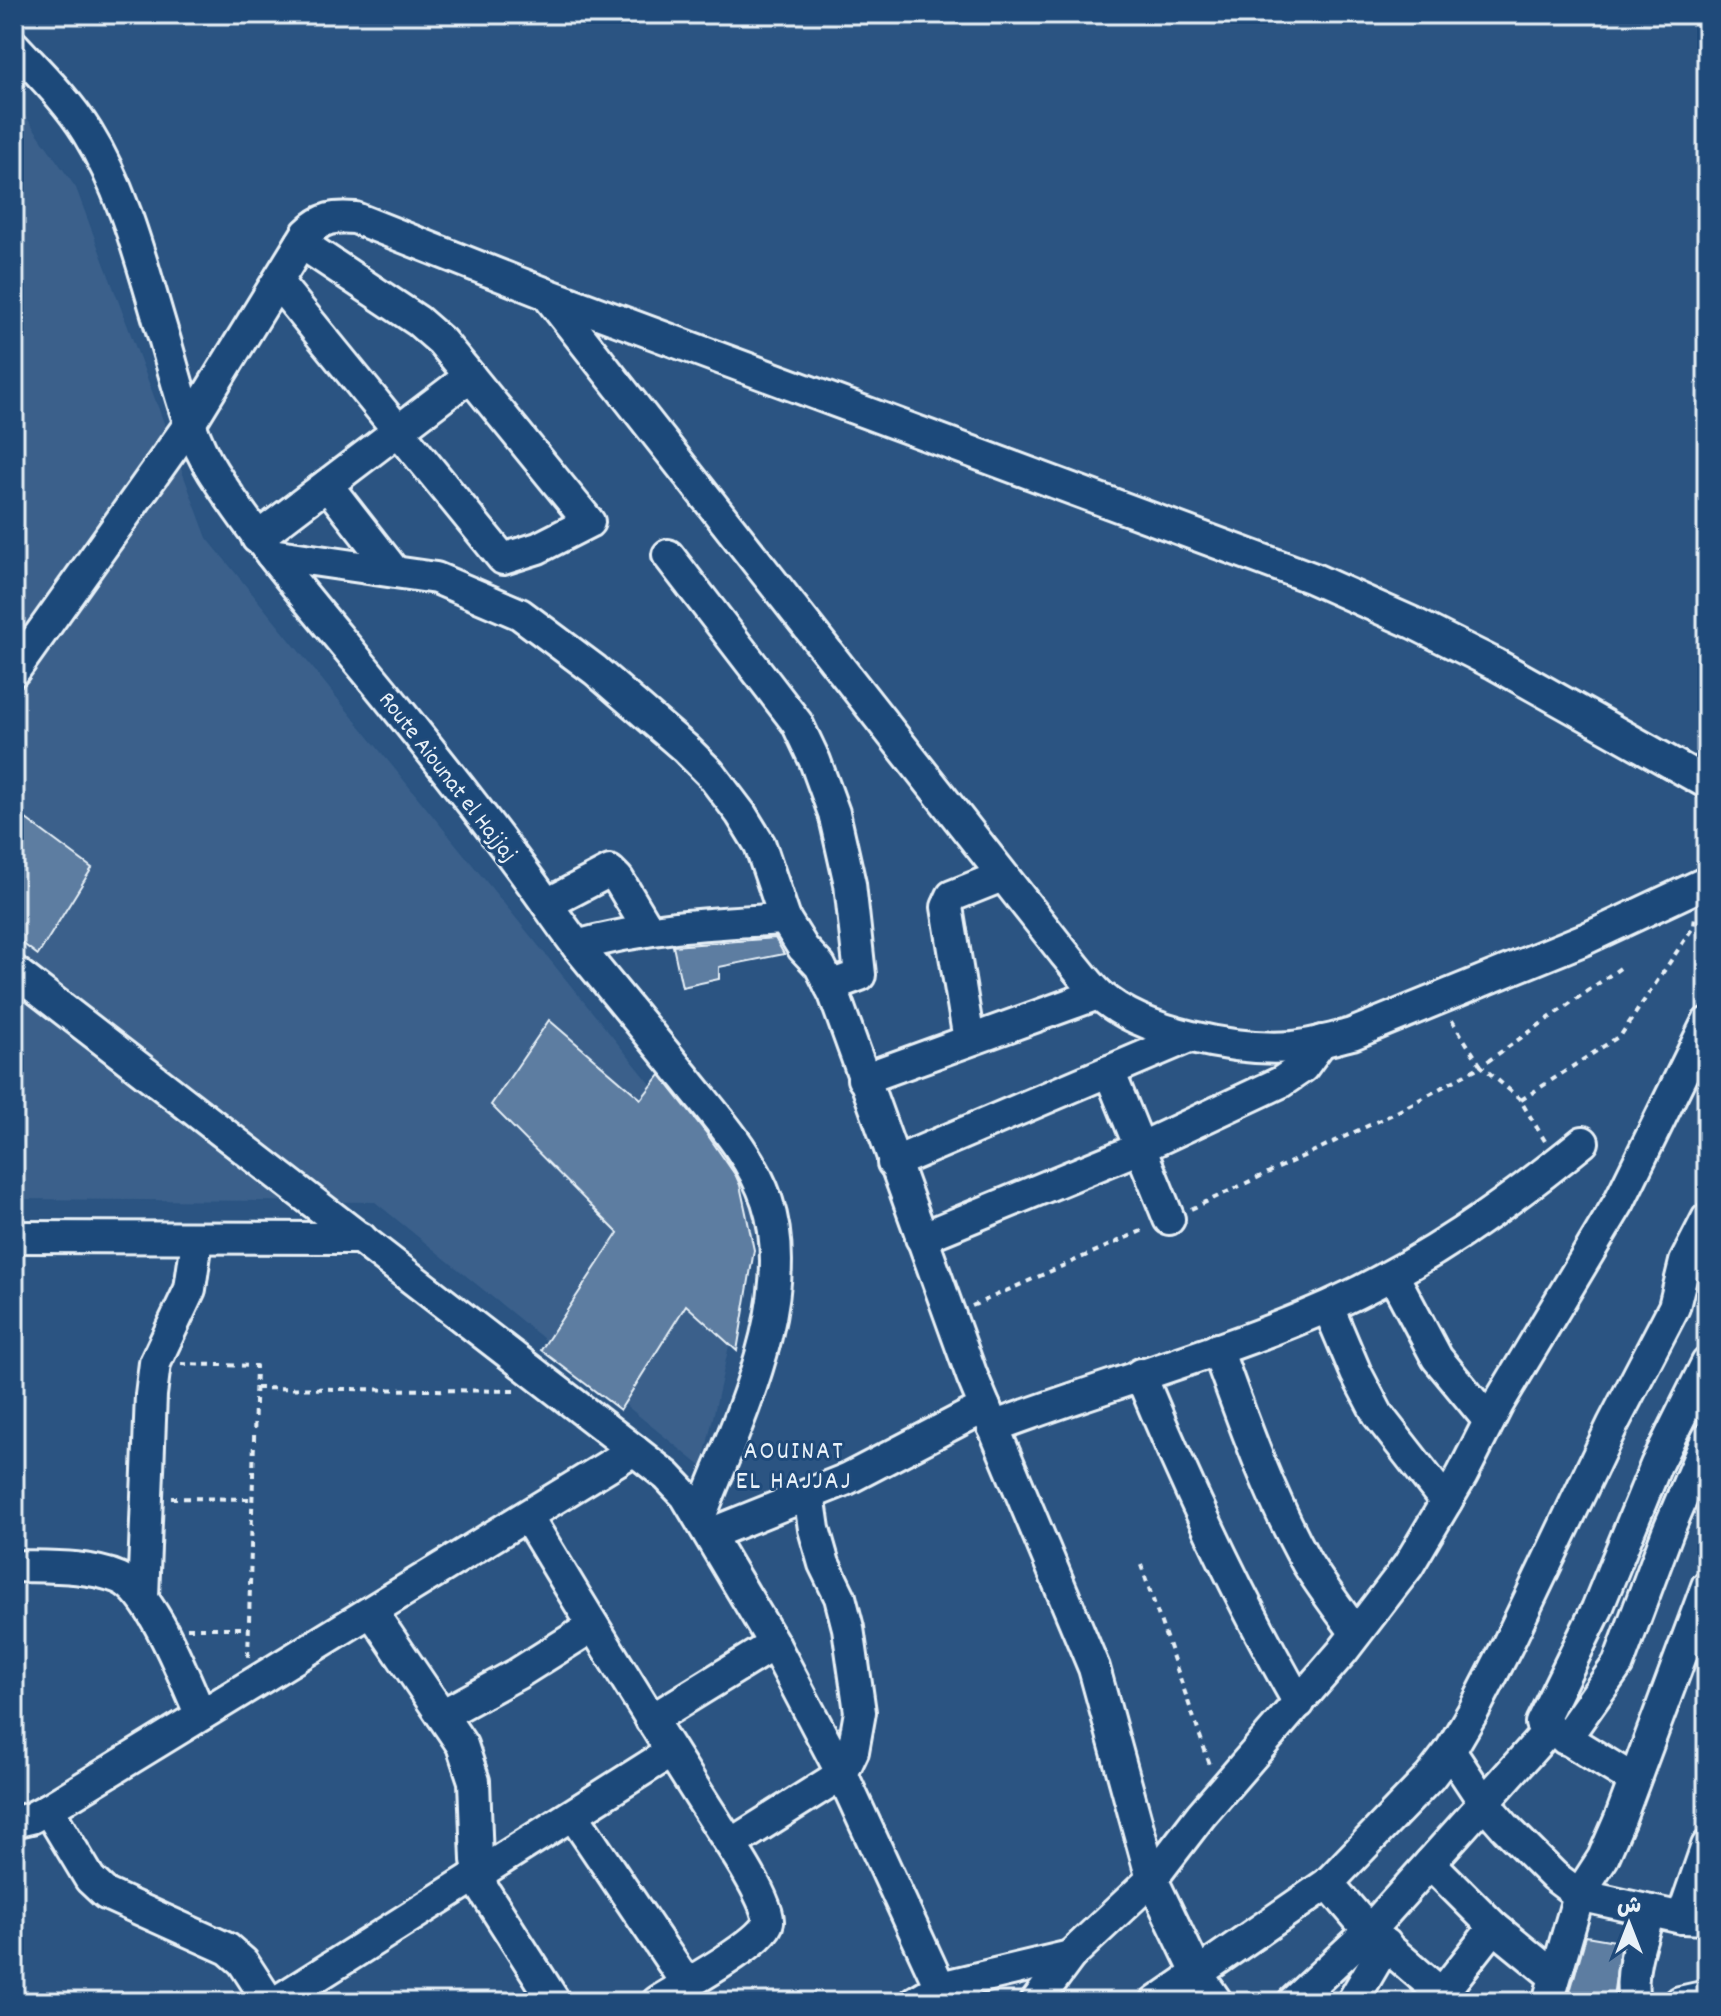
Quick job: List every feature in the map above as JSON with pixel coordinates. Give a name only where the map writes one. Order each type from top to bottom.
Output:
[{"type":"street","name":"Route Aiounat el Hajjaj","points":[[14,46],[66,104],[107,166],[126,212],[191,422],[209,467],[264,546],[399,711],[577,946],[746,1155],[769,1205],[774,1230],[776,1273],[761,1358],[705,1526]]},
{"type":"street","points":[[14,671],[191,422],[301,243],[319,221],[337,217],[355,218],[547,294],[1312,578],[1495,664],[1707,783]]},
{"type":"street","points":[[278,283],[503,559],[538,548],[589,522],[441,341],[418,321],[301,243]]},
{"type":"street","points":[[547,294],[1002,876],[1098,994],[1138,1020],[1189,1037],[1262,1047],[1293,1047],[1352,1034],[1585,939],[1702,884]]},
{"type":"street","points":[[264,546],[327,485],[470,376]]},
{"type":"street","points":[[327,485],[394,571]]},
{"type":"street","points":[[264,546],[436,578],[520,614],[595,670],[686,749],[710,773],[741,814],[760,845],[785,919],[803,948],[820,966],[830,986],[989,1417],[1094,1668],[1152,1879],[1197,1973],[1217,2002]]},
{"type":"street","points":[[668,555],[797,723],[820,774],[834,813],[850,884],[860,975],[830,986]]},
{"type":"street","points":[[547,904],[610,871],[648,929]]},
{"type":"street","points":[[969,1040],[947,907],[952,896],[1002,876]]},
{"type":"street","points":[[577,946],[648,929],[785,919]]},
{"type":"street","points":[[14,971],[634,1450],[686,1496],[774,1644],[842,1774],[935,1997],[1070,1956]]},
{"type":"street","points":[[863,1079],[1098,994]]},
{"type":"street","points":[[1036,2002],[1070,1956],[1152,1879],[1408,1566],[1489,1421],[1619,1202],[1707,1023]]},
{"type":"street","points":[[893,1163],[1189,1037]]},
{"type":"street","points":[[921,1238],[1140,1148],[1281,1082],[1303,1067],[1322,1041]]},
{"type":"street","points":[[1109,1071],[1169,1219]]},
{"type":"street","points":[[705,1526],[809,1494],[989,1417],[1140,1374],[1328,1307],[1393,1275],[1485,1219],[1583,1142]]},
{"type":"street","points":[[1156,2002],[1328,1883],[1430,1777],[1450,1751],[1507,1646],[1613,1424],[1674,1307],[1685,1262],[1707,1219]]},
{"type":"street","points":[[14,1237],[197,1240],[361,1238]]},
{"type":"street","points":[[143,1597],[155,1363],[190,1289],[197,1240]]},
{"type":"street","points":[[1393,1275],[1437,1358],[1489,1421]]},
{"type":"street","points":[[1328,1307],[1378,1415],[1446,1502]]},
{"type":"street","points":[[1217,1349],[1247,1433],[1286,1521],[1308,1563],[1356,1633]]},
{"type":"street","points":[[1634,1780],[1541,1723],[1597,1609],[1656,1465],[1707,1363]]},
{"type":"street","points":[[1140,1374],[1185,1481],[1248,1609],[1299,1703]]},
{"type":"street","points":[[1352,2002],[1377,1938],[1430,1863],[1485,1804],[1557,1735],[1618,1664],[1668,1531],[1707,1439]]},
{"type":"street","points":[[14,1822],[48,1809],[634,1450]]},
{"type":"street","points":[[731,1844],[842,1774],[849,1764],[857,1732],[860,1712],[848,1628],[840,1597],[824,1564],[814,1529],[809,1494]]},
{"type":"street","points":[[527,1516],[651,1720],[731,1844],[767,1910],[768,1923],[750,1944],[657,2002]]},
{"type":"street","points":[[14,1566],[100,1573],[121,1578],[143,1597],[161,1628],[201,1715]]},
{"type":"street","points":[[1551,1989],[1579,1895],[1603,1858],[1698,1635],[1707,1586]]},
{"type":"street","points":[[372,1612],[462,1745],[472,1772],[478,1875],[483,1889],[555,2002]]},
{"type":"street","points":[[442,1715],[517,1674],[593,1626]]},
{"type":"street","points":[[651,1720],[774,1644]]},
{"type":"street","points":[[1450,1751],[1485,1804],[1554,1876],[1579,1895],[1694,1918],[1707,1846]]},
{"type":"street","points":[[276,2002],[671,1752]]},
{"type":"street","points":[[48,1809],[90,1879],[106,1894],[228,1949],[243,1962],[269,2002]]},
{"type":"street","points":[[573,1815],[686,1983]]},
{"type":"street","points":[[1430,1863],[1551,1989]]},
{"type":"street","points":[[1328,1883],[1377,1938],[1442,1999],[1494,1927]]},
{"type":"street","points":[[1634,2002],[1635,1963],[1650,1911]]},
{"type":"street","points":[[1293,2002],[1377,1938]]},
{"type":"street","points":[[1680,2002],[1707,1996]]},
{"type":"path","points":[[1521,1100],[1621,1035],[1694,926],[1702,884]]},
{"type":"path","points":[[951,1315],[1169,1219],[1382,1119],[1481,1066],[1623,966]]},
{"type":"path","points":[[1438,998],[1481,1066],[1519,1098],[1549,1148]]},
{"type":"path","points":[[155,1363],[256,1366],[247,1687]]},
{"type":"path","points":[[256,1388],[559,1392]]},
{"type":"path","points":[[148,1498],[252,1499]]},
{"type":"path","points":[[1141,1565],[1206,1758],[1224,1788]]},
{"type":"path","points":[[161,1628],[249,1628]]},
{"type":"shaded area","points":[[14,100],[76,188],[207,538],[758,1216],[702,1467],[375,1202],[14,1199]]},
{"type":"building","points":[[14,810],[92,868],[38,955],[14,937]]},
{"type":"building","points":[[775,938],[784,954],[719,967],[719,979],[682,987],[673,946]]},
{"type":"building","points":[[549,1020],[641,1099],[660,1075],[736,1176],[754,1250],[737,1351],[686,1305],[620,1410],[541,1350],[618,1233],[491,1105]]},
{"type":"building","points":[[1586,1936],[1621,1942],[1613,1997],[1569,1995]]},
{"type":"district","name":"AOUINAT EL HAJJAJ","points":[[794,1464]]}]
